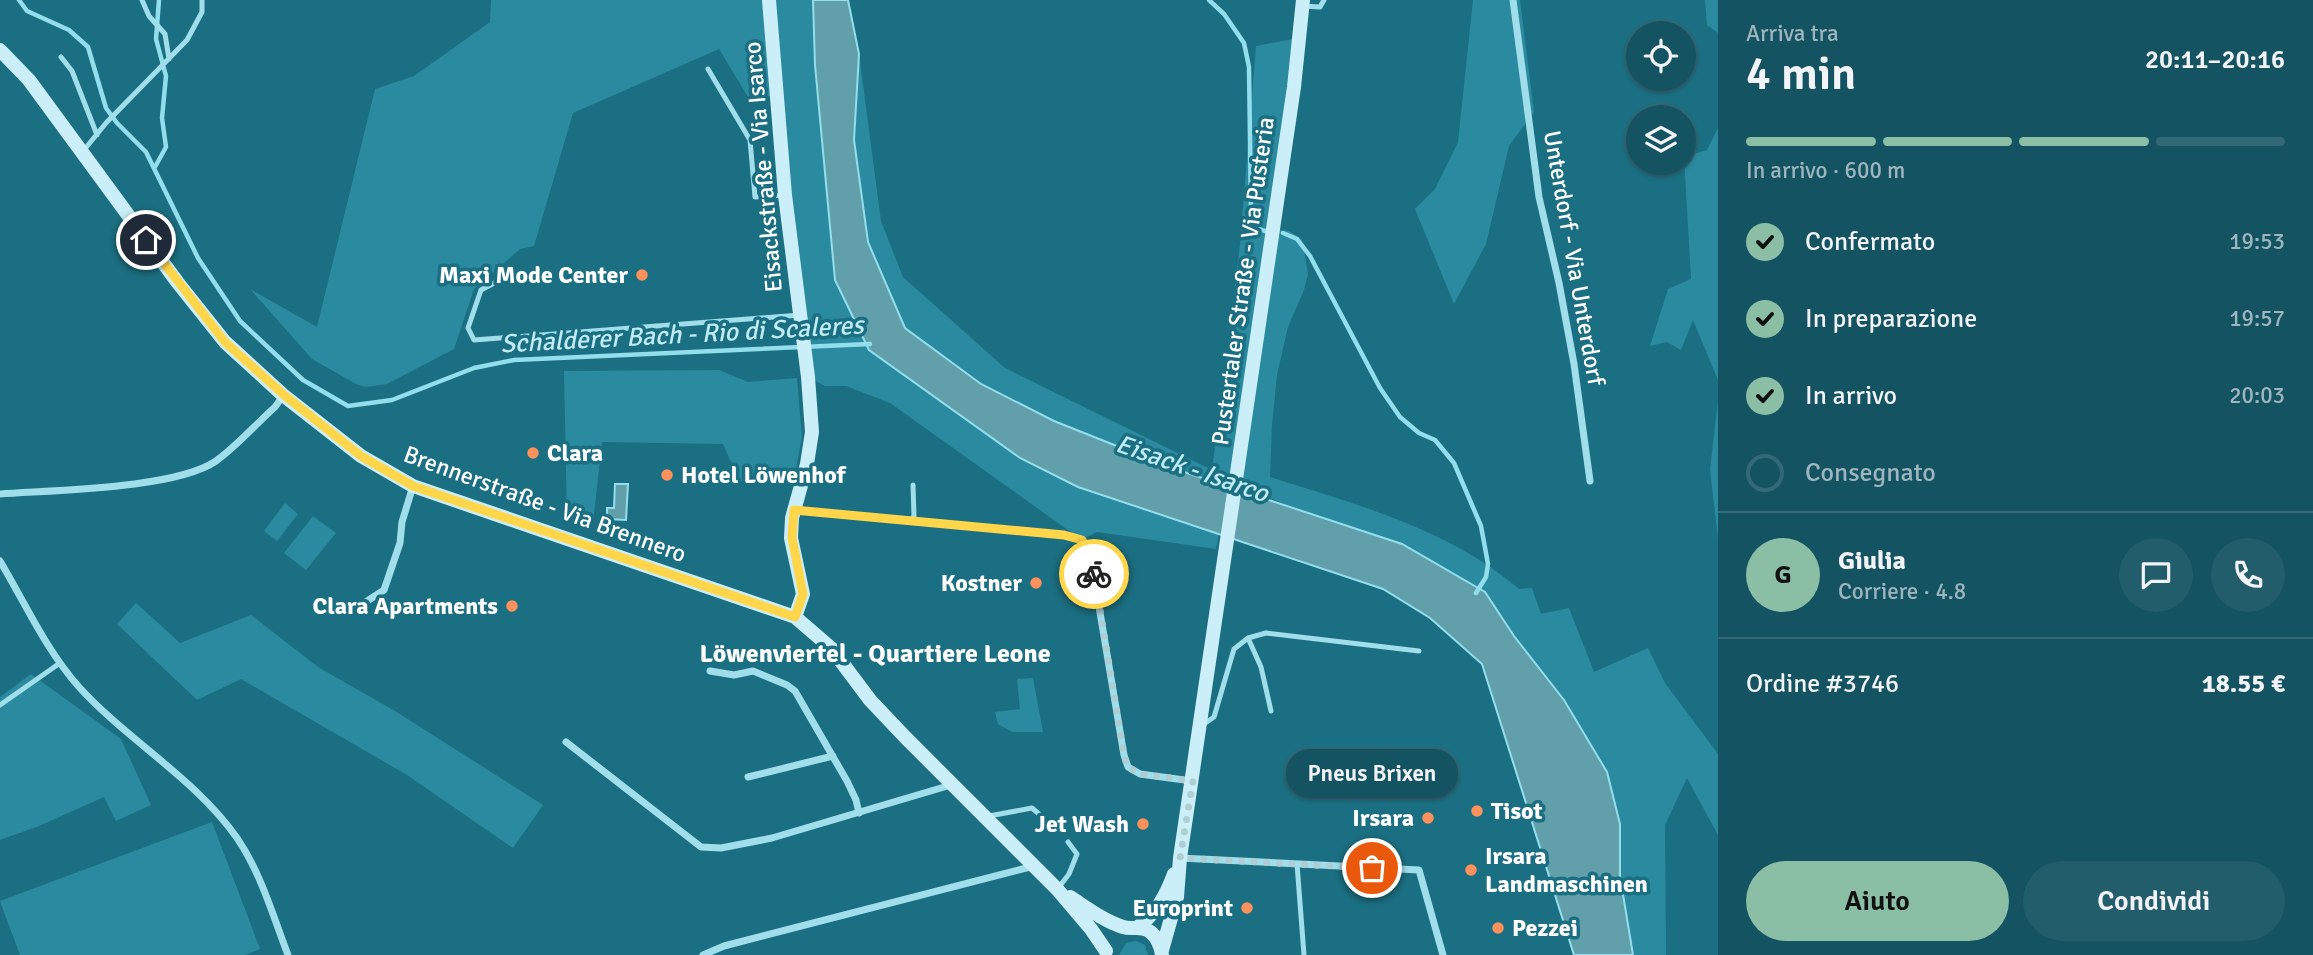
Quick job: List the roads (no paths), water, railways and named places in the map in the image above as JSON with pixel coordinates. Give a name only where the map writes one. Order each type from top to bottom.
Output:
[{"type":"main road","name":"Eisackstraße - Via Isarco","points":[[769,0],[785,194],[808,377],[810,448],[794,510],[792,538],[803,594],[795,617]]},
{"type":"main road","name":"Pustertaler Straße - Via Pusteria","points":[[1162,953],[1177,897],[1180,858],[1240,467],[1294,87],[1303,3]]},
{"type":"main road","name":"Brennerstraße - Via Brennero","points":[[0,50],[29,80],[178,283],[225,342],[284,395],[361,456],[413,486],[795,617],[831,648],[870,700],[1057,889],[1091,929],[1105,953]]},
{"type":"main road","name":"Pustertaler Straße - Via Pusteria","points":[[1132,928],[1155,911],[1167,893],[1180,858]]},
{"type":"main road","name":"Brennerstraße - Via Brennero","points":[[1057,889],[1101,917],[1149,931],[1157,940],[1162,953]]},
{"type":"main road","name":"Brennerstraße - Via Brennero","points":[[1105,953],[1112,937],[1132,928]]},
{"type":"street","name":"Unterdorf - Via Unterdorf","points":[[1513,0],[1539,197],[1574,364],[1590,481]]},
{"type":"street","points":[[0,494],[140,483],[192,473],[216,461],[275,407],[284,395]]},
{"type":"street","points":[[355,609],[384,590],[400,543],[402,522],[413,486]]},
{"type":"street","points":[[794,510],[1064,535],[1082,540],[1091,559],[1128,767],[1140,774],[1193,781]]},
{"type":"street","points":[[0,561],[60,663],[80,688],[204,801],[236,837],[256,872],[288,955]]},
{"type":"street","points":[[710,671],[734,675],[753,671],[787,685],[801,698],[856,800],[859,813]]},
{"type":"street","points":[[566,741],[701,847],[721,848],[772,838],[952,785]]},
{"type":"street","points":[[748,777],[833,756]]},
{"type":"street","points":[[1180,858],[1419,870],[1443,955]]},
{"type":"street","points":[[703,955],[724,946],[1034,866]]},
{"type":"lane","points":[[142,0],[154,22],[162,29],[168,61]]},
{"type":"lane","points":[[82,153],[106,123],[187,40],[202,12],[202,0]]},
{"type":"lane","points":[[1303,3],[1320,7],[1324,0]]},
{"type":"lane","points":[[61,57],[72,71],[97,135]]},
{"type":"lane","points":[[708,69],[750,140],[755,197],[785,194]]},
{"type":"lane","points":[[529,277],[496,282],[481,290],[467,328],[474,340],[800,320]]},
{"type":"lane","points":[[910,521],[914,516],[913,485]]},
{"type":"lane","points":[[1201,726],[1214,717],[1234,649],[1248,638],[1266,634],[1419,651]]},
{"type":"lane","points":[[1248,638],[1261,667],[1271,712]]},
{"type":"lane","points":[[0,705],[60,663]]},
{"type":"lane","points":[[986,817],[1032,808],[1039,814]]},
{"type":"lane","points":[[1057,889],[1069,874],[1077,855],[1068,842]]},
{"type":"lane","points":[[1297,864],[1304,955]]},
{"type":"waterway","name":"Schalderer Bach - Rio di Scaleres","points":[[19,0],[27,11],[69,30],[88,47],[106,108],[146,152],[198,258],[240,321],[303,380],[348,406],[392,400],[474,368],[514,360],[870,344]]},
{"type":"waterway","points":[[155,167],[166,147],[162,118],[166,76],[156,39],[159,0]]},
{"type":"waterway","points":[[1209,0],[1224,14],[1244,43],[1249,67],[1251,213],[1255,225],[1265,231]]},
{"type":"waterway","points":[[1283,233],[1297,239],[1310,256],[1380,388],[1400,417],[1419,433],[1435,440],[1454,463],[1481,526],[1488,564],[1486,577],[1476,593]]},
{"type":"place","name":"Maxi Mode Center","points":[[642,275]]},
{"type":"place","name":"Clara","points":[[533,453]]},
{"type":"place","name":"Hotel Löwenhof","points":[[667,475]]},
{"type":"place","name":"Kostner","points":[[1036,583]]},
{"type":"place","name":"Clara Apartments","points":[[512,606]]},
{"type":"place","name":"Tisot","points":[[1477,811]]},
{"type":"place","name":"Irsara","points":[[1428,818]]},
{"type":"place","name":"Jet Wash","points":[[1143,824]]},
{"type":"place","name":"Pneus Brixen","points":[[1372,868]]},
{"type":"place","name":"Irsara Landmaschinen","points":[[1471,870]]},
{"type":"place","name":"Europrint","points":[[1247,908]]},
{"type":"place","name":"Pezzei","points":[[1498,928]]},
{"type":"district","name":"Löwenviertel - Quartiere Leone","points":[[875,654]]},
{"type":"water label","name":"Eisack - Isarco","points":[[1192,469]]}]
